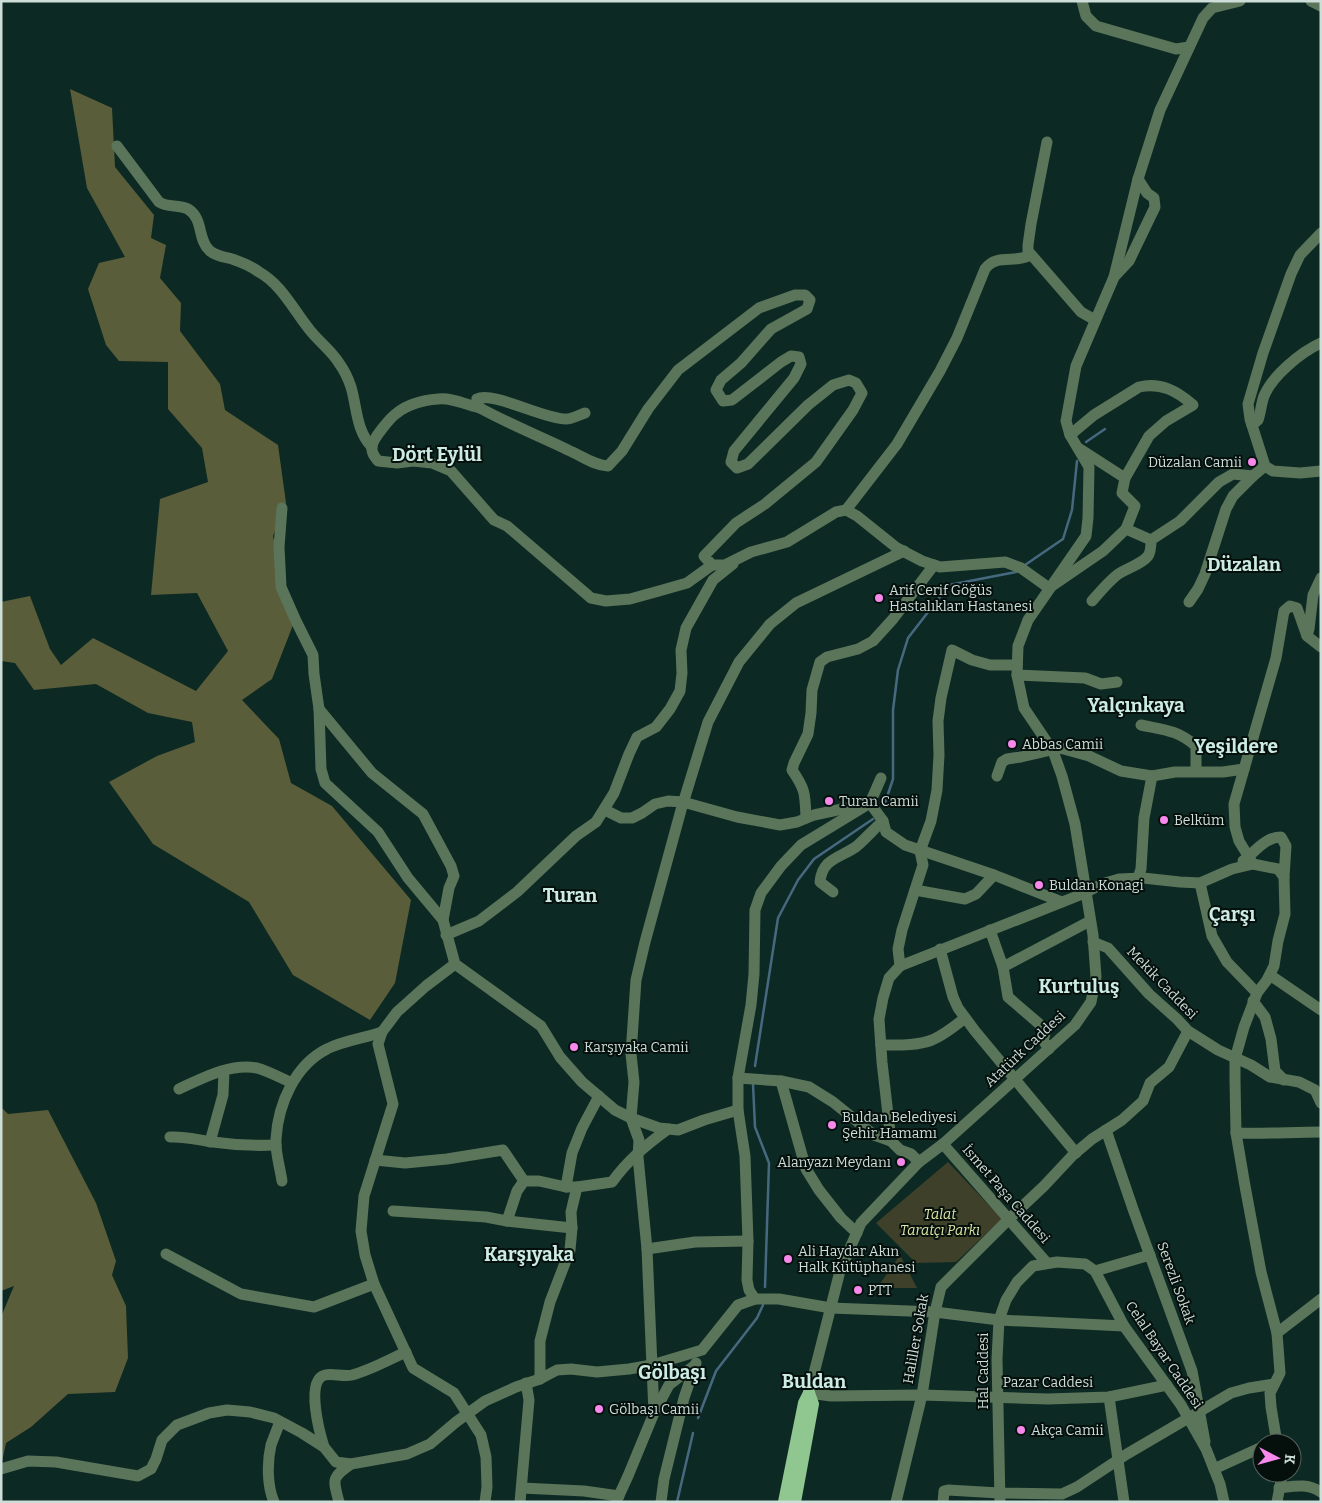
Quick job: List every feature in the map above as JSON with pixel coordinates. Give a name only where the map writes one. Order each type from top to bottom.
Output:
[{"type":"main road","points":[[784,1502],[804,1403],[809,1393]]},
{"type":"main road","points":[[795,1502],[813,1404],[809,1393]]},
{"type":"street","points":[[1082,1],[1086,16],[1096,26],[1176,49],[1190,47]]},
{"type":"street","points":[[712,565],[704,556],[736,523],[765,504],[816,462],[853,410],[862,393],[856,383],[849,380],[833,385],[808,405],[748,464],[737,468],[732,462],[734,451],[794,378],[801,364],[799,357],[791,356],[781,362],[732,400],[723,401],[716,390],[721,380],[741,362],[771,329],[807,309],[810,300],[805,294],[794,294],[759,308],[678,370],[648,409],[622,451],[608,466],[599,465],[480,408],[440,398],[418,402],[398,412],[374,441],[372,447],[373,455],[378,461],[432,463],[451,472],[494,520],[507,526],[591,598],[606,601],[630,599],[687,583],[712,565],[725,565],[751,552],[787,542],[836,512],[846,510],[857,516],[897,548],[922,561],[940,567],[1005,562],[1021,568],[1049,588],[1103,551],[1126,529],[1135,506],[1122,493],[1125,478],[1149,436],[1166,421],[1193,405],[1175,391],[1163,387],[1146,386],[1139,388],[1094,415],[1070,435],[1066,421],[1076,366],[1114,277],[1138,179],[1160,110],[1203,18],[1212,8],[1240,1]]},
{"type":"street","points":[[1311,1],[1321,6]]},
{"type":"street","points":[[1047,142],[1031,224],[1028,245],[1030,255],[1081,312],[1095,320]]},
{"type":"street","points":[[117,146],[159,202],[167,206],[184,207],[196,216],[199,221],[203,241],[211,252],[250,267],[276,283],[309,329],[335,357],[344,371],[351,388],[362,434],[372,447]]},
{"type":"street","points":[[1114,277],[1129,261],[1155,207],[1154,198],[1147,193],[1138,179]]},
{"type":"street","points":[[1321,233],[1300,255],[1291,274],[1262,353],[1248,404],[1265,466],[1273,471],[1300,474],[1321,471]]},
{"type":"street","points":[[846,510],[897,444],[940,371],[957,338],[985,269],[990,263],[996,261],[1020,259],[1030,255]]},
{"type":"street","points":[[1252,424],[1258,420],[1262,400],[1270,385],[1290,363],[1321,343]]},
{"type":"street","points":[[480,408],[477,399],[482,396],[495,398],[550,417],[569,419],[585,413]]},
{"type":"street","name":"Atatürk Caddesi","points":[[809,1393],[840,1271],[861,1223],[919,1162],[943,1144],[1076,1025],[1091,1002],[1096,977],[1093,942],[1075,824],[1062,776],[1052,750],[1024,708],[1017,670],[1018,646],[1028,620],[1086,536],[1089,467],[1070,435]]},
{"type":"street","points":[[1077,447],[1125,478]]},
{"type":"street","points":[[1189,602],[1205,574],[1226,509],[1233,496],[1265,466]]},
{"type":"street","points":[[1151,540],[1180,521],[1219,482],[1233,474],[1253,476]]},
{"type":"street","points":[[282,508],[279,547],[281,587],[313,655],[320,709],[321,769],[325,783],[378,832],[408,878],[443,920]]},
{"type":"street","points":[[1126,529],[1151,540]]},
{"type":"street","points":[[1092,601],[1119,573],[1148,556],[1151,540]]},
{"type":"street","points":[[654,1413],[647,1249],[639,1140],[631,1118],[634,1082],[631,1054],[636,980],[644,942],[683,802],[708,722],[740,662],[770,624],[796,603],[904,552]]},
{"type":"street","points":[[446,935],[479,921],[517,892],[576,836],[596,822],[614,793],[637,737],[656,727],[670,709],[680,690],[682,650],[686,628],[713,580],[743,556]]},
{"type":"street","points":[[806,818],[805,794],[802,784],[792,770],[808,734],[812,690],[820,662],[826,657],[858,649],[873,641],[893,619],[934,565]]},
{"type":"street","points":[[1307,636],[1313,595],[1321,578]]},
{"type":"street","points":[[1284,877],[1278,869],[1251,861],[1238,841],[1234,827],[1234,804],[1276,658],[1284,611],[1290,606],[1297,608],[1307,636],[1321,647]]},
{"type":"street","points":[[900,966],[898,949],[902,930],[923,865],[920,851],[931,821],[937,790],[940,698],[952,650],[972,660],[990,665],[1085,678],[1101,684],[1117,682]]},
{"type":"street","points":[[320,709],[372,773],[423,814],[451,866],[454,876],[449,888],[443,920],[455,964],[541,1026],[560,1057],[582,1082],[615,1110],[659,1128],[678,1130],[738,1110]]},
{"type":"street","points":[[1141,725],[1173,731],[1185,736],[1196,746],[1196,772]]},
{"type":"street","points":[[997,776],[1002,762],[1006,759],[1060,748],[1089,756],[1121,771],[1152,776],[1175,772],[1223,772],[1244,769]]},
{"type":"street","points":[[1138,878],[1141,869],[1144,818],[1152,776]]},
{"type":"street","points":[[755,1299],[749,1290],[747,1280],[748,1241],[745,1156],[738,1110],[738,1078],[753,982],[755,910],[761,893],[780,866],[801,845],[870,803],[881,778]]},
{"type":"street","points":[[605,810],[621,818],[632,818],[654,804],[668,801],[683,802],[737,817],[780,825],[797,822],[814,815],[870,803]]},
{"type":"street","points":[[870,803],[883,822],[886,832],[905,845],[994,875],[1062,902]]},
{"type":"street","points":[[833,892],[820,882],[821,872],[832,859],[856,846],[883,822]]},
{"type":"street","points":[[891,1141],[880,1020],[883,998],[889,978],[900,966],[1062,902],[1086,896],[1102,884],[1119,879],[1138,878],[1200,883],[1251,861],[1259,847],[1273,837],[1281,837],[1286,846],[1284,914],[1274,966],[1255,997],[1235,1059],[1236,1132],[1244,1186],[1261,1272],[1277,1333],[1280,1373],[1270,1393],[1274,1433]]},
{"type":"street","points":[[915,890],[965,899],[976,894],[994,875]]},
{"type":"street","points":[[1200,883],[1212,936],[1227,962],[1255,997],[1271,1039],[1275,1071],[1284,1080]]},
{"type":"street","points":[[1004,967],[1090,921]]},
{"type":"street","points":[[990,930],[1004,967],[1008,997],[1044,1028],[1043,1040],[1049,1049]]},
{"type":"street","name":"Mekik Caddesi","points":[[1093,942],[1108,948],[1149,994],[1188,1031],[1270,1077],[1299,1082],[1315,1090],[1321,1103]]},
{"type":"street","points":[[940,950],[953,997],[958,1008],[1076,1153]]},
{"type":"street","points":[[455,964],[426,986],[397,1012],[382,1032],[378,1044],[393,1104],[364,1196],[361,1232],[365,1255],[374,1284],[413,1368],[454,1393],[480,1436],[486,1457],[486,1502]]},
{"type":"street","points":[[1270,975],[1321,1010]]},
{"type":"street","points":[[881,1045],[915,1044],[933,1040],[965,1018]]},
{"type":"street","name":"Haliller Sokak","points":[[896,1502],[922,1395],[935,1312],[941,1287],[1076,1153],[1092,1139],[1122,1120],[1143,1102],[1150,1083],[1169,1067],[1188,1031]]},
{"type":"street","points":[[282,1180],[275,1140],[283,1101],[292,1083],[312,1057],[329,1048],[382,1032]]},
{"type":"street","points":[[179,1089],[213,1074],[238,1067],[257,1068],[292,1083]]},
{"type":"street","points":[[210,1142],[223,1095],[224,1071]]},
{"type":"street","points":[[738,1078],[781,1081],[809,1087],[833,1102],[874,1135],[891,1141],[900,1150],[911,1154],[919,1162]]},
{"type":"street","points":[[781,1081],[806,1169],[819,1190],[841,1218],[857,1233]]},
{"type":"street","points":[[540,1379],[540,1341],[550,1302],[570,1250],[572,1228],[572,1153],[598,1096]]},
{"type":"street","points":[[524,1181],[539,1181],[572,1187],[612,1182],[625,1164],[649,1142],[668,1129]]},
{"type":"street","name":"Serezli Sokak","points":[[1106,1130],[1192,1371],[1206,1449]]},
{"type":"street","points":[[1236,1132],[1266,1134],[1321,1132]]},
{"type":"street","points":[[170,1137],[183,1136],[210,1142],[253,1146],[276,1145]]},
{"type":"street","name":"İsmet Paşa Caddesi","points":[[943,1144],[1048,1263]]},
{"type":"street","points":[[375,1160],[405,1164],[503,1150],[524,1181]]},
{"type":"street","points":[[507,1221],[517,1190],[524,1181]]},
{"type":"street","points":[[393,1211],[486,1217],[572,1228]]},
{"type":"street","points":[[647,1249],[695,1242],[748,1241]]},
{"type":"street","points":[[166,1254],[241,1294],[314,1307],[374,1284]]},
{"type":"street","points":[[1048,1263],[1085,1264],[1095,1271],[1150,1255]]},
{"type":"street","name":"Hal Caddesi","points":[[1000,1497],[996,1360],[999,1320],[1006,1300],[1017,1282],[1033,1266],[1048,1263]]},
{"type":"street","name":"Celal Bayar Caddesi","points":[[1095,1271],[1124,1326],[1167,1385],[1206,1449],[1224,1502]]},
{"type":"street","points":[[661,1502],[664,1479],[694,1366],[702,1350],[738,1304],[755,1299],[779,1299],[831,1308],[935,1312],[999,1320],[1124,1326]]},
{"type":"street","points":[[1277,1333],[1321,1299]]},
{"type":"street","points":[[1,1469],[28,1462],[56,1462],[138,1476],[151,1469],[162,1440],[177,1425],[209,1413],[227,1410],[250,1412],[274,1418],[302,1433],[324,1448],[336,1462],[351,1464],[407,1454],[430,1444],[485,1401],[540,1379],[557,1370],[572,1369],[597,1372],[628,1369],[652,1365],[702,1350]]},
{"type":"street","points":[[324,1448],[318,1426],[315,1401],[316,1383],[321,1377],[326,1374],[346,1376],[363,1372],[406,1352]]},
{"type":"street","points":[[522,1488],[584,1492],[617,1499],[654,1413],[669,1385],[694,1366]]},
{"type":"street","points":[[520,1502],[529,1400],[526,1383]]},
{"type":"street","points":[[943,1502],[944,1492],[948,1490],[1000,1497],[1062,1494],[1068,1496],[1119,1459],[1232,1393],[1274,1384]]},
{"type":"street","name":"Pazar Caddesi","points":[[809,1393],[831,1396],[922,1395],[1048,1399],[1109,1397],[1167,1385]]},
{"type":"street","points":[[1109,1397],[1124,1502]]},
{"type":"street","points":[[274,1502],[268,1470],[271,1446],[280,1422]]},
{"type":"street","points":[[1214,1469],[1252,1452]]},
{"type":"street","points":[[339,1502],[334,1484],[338,1473],[351,1464]]},
{"type":"street","points":[[1276,1502],[1280,1483]]},
{"type":"street","points":[[1280,1488],[1313,1487],[1321,1492]]},
{"type":"green space","points":[[70,89],[112,108],[115,167],[154,215],[151,238],[166,245],[160,278],[181,303],[180,331],[220,384],[225,410],[278,445],[286,503],[273,536],[293,625],[272,679],[242,700],[279,739],[291,783],[332,806],[411,900],[395,983],[370,1020],[293,975],[249,902],[153,844],[109,782],[157,756],[195,742],[192,722],[148,713],[96,684],[34,690],[15,663],[1,661],[1,602],[30,596],[50,649],[61,665],[93,638],[196,691],[228,651],[197,593],[151,595],[160,499],[208,482],[202,448],[168,409],[168,362],[119,361],[106,345],[88,289],[99,263],[125,257],[87,188]]},
{"type":"green space","points":[[1,1107],[8,1114],[48,1110],[96,1203],[116,1261],[112,1275],[126,1306],[128,1358],[115,1392],[68,1394],[31,1427],[6,1443],[1,1467],[1,1317],[14,1286],[1,1291]]},
{"type":"green space","name":"Talat Taratçı Parkı","points":[[948,1162],[1002,1219],[956,1262],[916,1263],[876,1223]]},
{"type":"green space","points":[[900,1255],[917,1288],[877,1288]]},
{"type":"waterway","points":[[1086,442],[1105,429]]},
{"type":"waterway","points":[[1025,565],[1063,539],[1072,510],[1077,461]]},
{"type":"waterway","points":[[884,806],[893,779],[893,710],[898,670],[908,638],[949,585],[1019,570]]},
{"type":"waterway","points":[[755,1066],[778,918],[798,880],[814,859],[873,819]]},
{"type":"waterway","points":[[753,1084],[755,1127],[769,1163],[765,1287]]},
{"type":"waterway","points":[[698,1418],[716,1371],[757,1318],[763,1305]]},
{"type":"waterway","points":[[677,1502],[693,1433]]},
{"type":"place","name":"Düzalan Camii","points":[[1252,462]]},
{"type":"place","name":"Arif Cerif Göğüs Hastalıkları Hastanesi","points":[[879,598]]},
{"type":"place","name":"Abbas Camii","points":[[1012,744]]},
{"type":"place","name":"Turan Camii","points":[[829,801]]},
{"type":"place","name":"Belküm","points":[[1164,820]]},
{"type":"place","name":"Buldan Konagi","points":[[1039,885]]},
{"type":"place","name":"Karşıyaka Camii","points":[[574,1047]]},
{"type":"place","name":"Buldan Belediyesi Şehir Hamamı","points":[[832,1125]]},
{"type":"place","name":"Alanyazı Meydanı","points":[[901,1162]]},
{"type":"place","name":"Ali Haydar Akın Halk Kütüphanesi","points":[[788,1259]]},
{"type":"place","name":"PTT","points":[[858,1290]]},
{"type":"place","name":"Gölbaşı Camii","points":[[599,1409]]},
{"type":"place","name":"Akça Camii","points":[[1021,1430]]},
{"type":"district","name":"Dört Eylül","points":[[437,454]]},
{"type":"district","name":"Düzalan","points":[[1244,564]]},
{"type":"district","name":"Yalçınkaya","points":[[1136,705]]},
{"type":"district","name":"Yeşildere","points":[[1236,746]]},
{"type":"district","name":"Turan","points":[[570,895]]},
{"type":"district","name":"Çarşı","points":[[1232,914]]},
{"type":"district","name":"Kurtuluş","points":[[1079,986]]},
{"type":"district","name":"Karşıyaka","points":[[529,1254]]},
{"type":"district","name":"Gölbaşı","points":[[672,1372]]},
{"type":"district","name":"Buldan","points":[[814,1381]]}]
